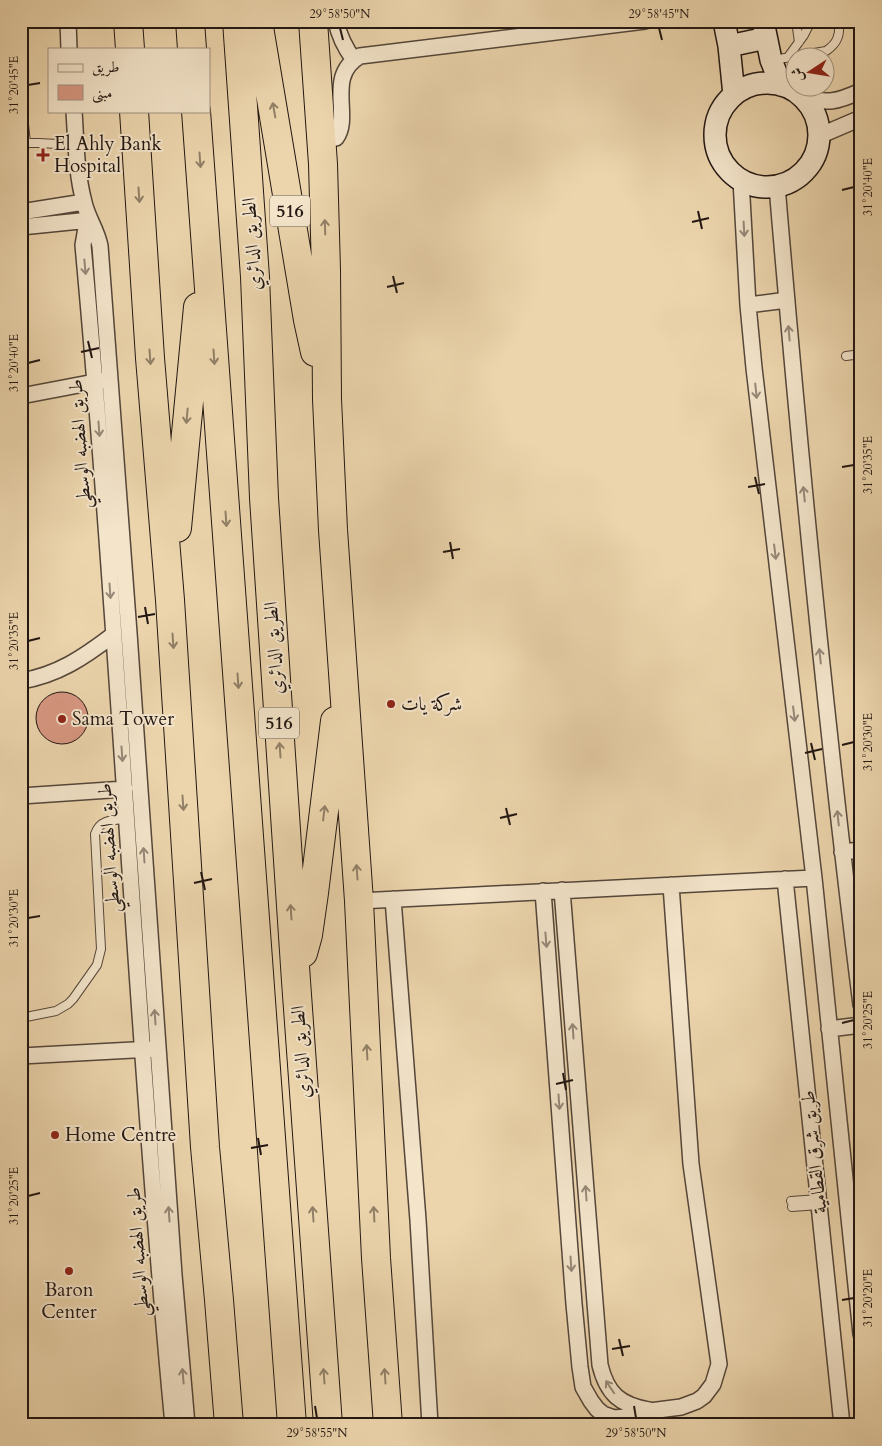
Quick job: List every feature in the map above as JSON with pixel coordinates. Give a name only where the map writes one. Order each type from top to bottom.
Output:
[{"type":"highway","points":[[128,21],[130,48]]},
{"type":"highway","points":[[190,21],[192,48]]},
{"type":"highway","name":"الطريق الدائري","points":[[238,21],[255,277],[264,498],[328,1425]]},
{"type":"highway","name":"516","points":[[258,21],[308,320],[328,399]]},
{"type":"highway","name":"516","points":[[313,21],[322,142],[333,530],[359,901],[376,1258],[388,1425]]},
{"type":"highway","name":"516","points":[[134,112],[150,358],[170,600],[205,1147],[220,1300],[229,1425]]},
{"type":"highway","name":"الطريق الدائري","points":[[196,112],[292,1425]]},
{"type":"highway","name":"516","points":[[280,146],[294,187],[327,328]]},
{"type":"highway","name":"516","points":[[170,600],[205,228]]},
{"type":"highway","name":"516","points":[[296,981],[308,935],[331,748],[343,668]]},
{"type":"street","points":[[68,21],[69,48]]},
{"type":"street","points":[[336,21],[343,44],[354,60]]},
{"type":"street","points":[[322,142],[336,138],[340,133],[341,86],[349,66],[360,56],[645,21]]},
{"type":"street","points":[[724,21],[729,46],[734,95]]},
{"type":"street","points":[[729,46],[764,30],[779,59],[781,85]]},
{"type":"street","points":[[784,86],[768,83],[744,88],[725,104],[719,115],[715,139],[718,152],[723,163],[731,173],[741,180],[752,185],[777,186],[788,183],[807,168],[817,148],[819,136],[815,115],[810,105],[803,98]]},
{"type":"street","points":[[806,98],[817,101],[834,101],[861,91]]},
{"type":"street","name":"طريق الهضبه الوسطي","points":[[74,112],[76,145],[84,202],[98,236],[100,246],[102,380],[113,635],[127,718],[126,819],[174,1275],[187,1425]]},
{"type":"street","points":[[819,136],[861,118]]},
{"type":"street","points":[[741,180],[748,305],[767,487],[814,878],[861,1334]]},
{"type":"street","points":[[777,186],[807,527],[842,852],[861,1005]]},
{"type":"street","points":[[21,212],[84,202]]},
{"type":"street","points":[[21,227],[90,220]]},
{"type":"street","points":[[748,305],[787,300]]},
{"type":"street","points":[[21,396],[102,380]]},
{"type":"street","name":"طريق الهضبه الوسطي","points":[[102,380],[150,1049],[173,1425]]},
{"type":"street","points":[[21,681],[65,668],[91,652],[113,635]]},
{"type":"street","points":[[21,796],[125,789]]},
{"type":"street","points":[[842,852],[861,850]]},
{"type":"street","points":[[359,901],[814,878]]},
{"type":"street","name":"طريق شرق القطامية","points":[[785,879],[842,1425]]},
{"type":"street","points":[[543,892],[563,1164],[583,1387],[597,1409],[603,1414],[614,1418],[626,1417],[650,1410],[681,1407],[697,1401],[704,1396],[713,1384],[720,1364],[691,1164],[671,885]]},
{"type":"street","points":[[562,890],[598,1345],[602,1374],[612,1392],[628,1405],[650,1410]]},
{"type":"street","points":[[393,899],[418,1220],[430,1425]]},
{"type":"street","points":[[552,1007],[571,1005]]},
{"type":"street","points":[[830,1029],[861,1025]]},
{"type":"street","points":[[21,1056],[150,1049]]},
{"type":"street","points":[[563,1164],[584,1163]]},
{"type":"street","points":[[578,1346],[598,1345]]},
{"type":"lane","points":[[796,21],[799,42]]},
{"type":"lane","points":[[779,59],[799,42],[811,21]]},
{"type":"lane","points":[[779,59],[826,51],[837,41],[839,21]]},
{"type":"lane","points":[[21,97],[24,143],[76,145]]},
{"type":"lane","points":[[846,356],[861,354]]},
{"type":"lane","points":[[21,1018],[49,1013],[68,1004],[98,965],[101,949],[95,834],[98,826],[105,821],[126,819]]},
{"type":"lane","points":[[792,1204],[819,1202]]},
{"type":"building","name":"Sama Tower","points":[[57,692],[67,692],[81,699],[88,713],[88,723],[81,737],[67,744],[57,744],[47,740],[40,733],[36,723],[36,713],[40,703],[47,696]]},
{"type":"place","name":"El Ahly Bank Hospital","points":[[43,155]]},
{"type":"place","name":"شركة يات","points":[[391,704]]},
{"type":"place","name":"Sama Tower","points":[[62,719]]},
{"type":"place","name":"Home Centre","points":[[55,1135]]},
{"type":"place","name":"Baron Center","points":[[69,1271]]}]
